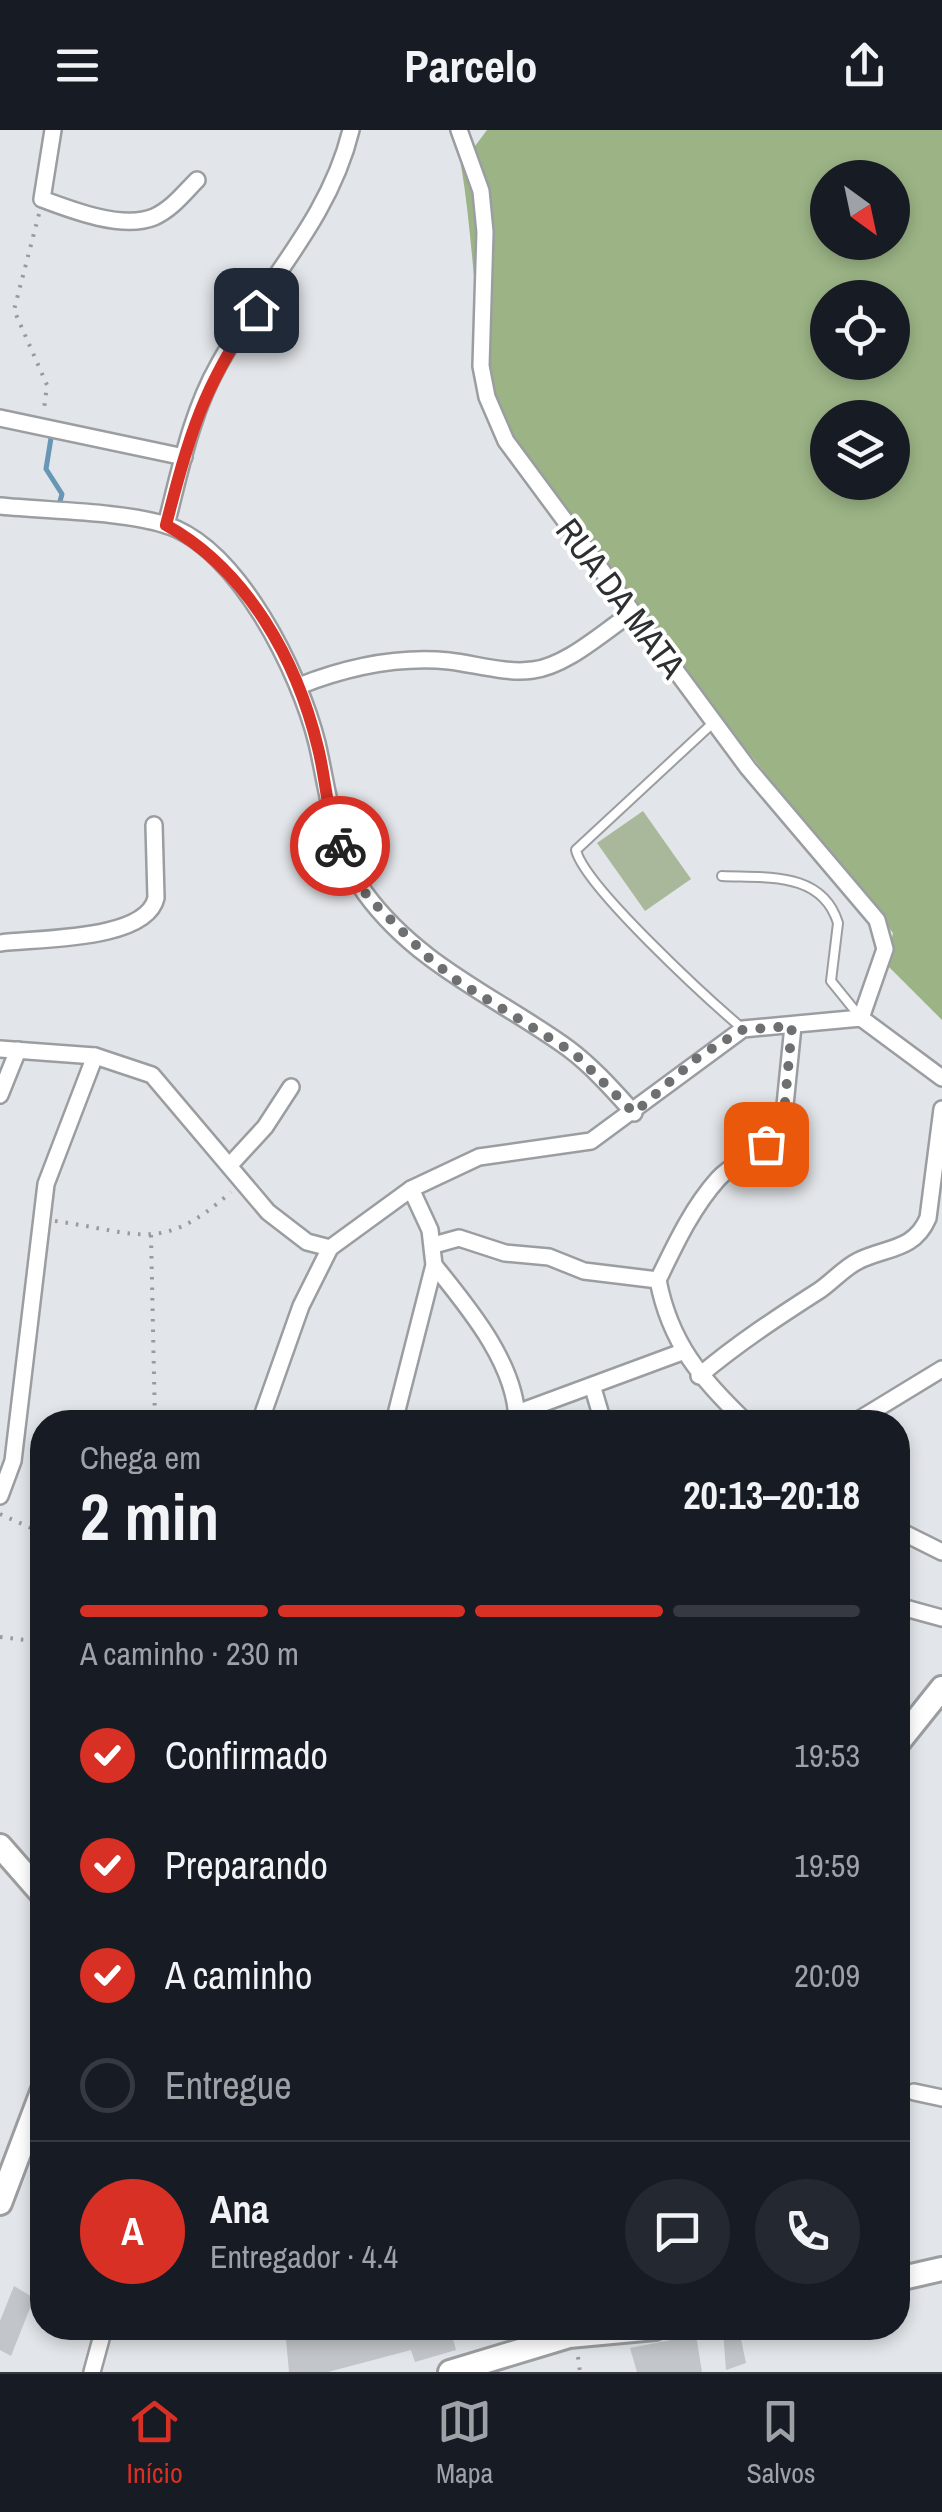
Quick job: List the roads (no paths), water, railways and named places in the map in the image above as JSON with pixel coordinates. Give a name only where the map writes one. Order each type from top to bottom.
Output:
[{"type":"main road","points":[[910,1728],[942,1688]]},
{"type":"main road","points":[[0,1846],[30,1880]]},
{"type":"main road","points":[[0,2204],[30,2124]]},
{"type":"main road","points":[[910,2276],[942,2269]]},
{"type":"main road","points":[[450,2372],[545,2340]]},
{"type":"street","points":[[52,130],[42,199],[82,212],[143,220],[171,207],[197,180]]},
{"type":"street","points":[[166,525],[184,457],[219,363],[308,232],[335,183],[351,130]]},
{"type":"street","name":"RUA DA MATA","points":[[459,130],[482,191],[485,232],[480,366],[494,416],[529,478],[714,722],[881,928],[885,949],[861,1018]]},
{"type":"street","points":[[0,418],[184,457]]},
{"type":"street","points":[[0,506],[166,525],[224,565],[248,598],[299,686],[321,761],[336,838],[367,896],[459,982],[574,1053],[634,1113]]},
{"type":"street","points":[[299,686],[334,672],[383,662],[442,660],[531,671],[565,656],[632,613]]},
{"type":"street","points":[[0,942],[118,930],[139,923],[153,908],[156,898],[154,825]]},
{"type":"street","points":[[264,1410],[300,1306],[330,1248],[411,1189],[479,1157],[591,1141],[634,1113],[697,1058],[742,1030],[861,1018],[942,1078]]},
{"type":"street","points":[[734,1410],[699,1376],[682,1352],[663,1308],[658,1280],[682,1232],[718,1179],[778,1135],[783,1124],[792,1026]]},
{"type":"street","points":[[0,1049],[95,1056],[152,1075],[242,1182],[291,1232],[330,1248]]},
{"type":"street","points":[[0,1095],[18,1050]]},
{"type":"street","points":[[1,1491],[13,1461],[41,1218],[53,1160],[95,1056]]},
{"type":"street","points":[[230,1166],[250,1147],[291,1087]]},
{"type":"street","points":[[699,1376],[762,1324],[820,1290],[853,1264],[910,1243],[922,1232],[928,1218],[942,1109]]},
{"type":"street","points":[[397,1410],[434,1265],[434,1244],[411,1189]]},
{"type":"street","points":[[434,1244],[458,1238],[505,1253],[549,1257],[584,1271],[658,1280]]},
{"type":"street","points":[[434,1265],[482,1330],[506,1374],[515,1410]]},
{"type":"street","points":[[537,1410],[682,1352]]},
{"type":"street","points":[[875,1410],[942,1369]]},
{"type":"street","points":[[593,1388],[599,1410]]},
{"type":"street","points":[[910,1536],[942,1552]]},
{"type":"street","points":[[910,1609],[942,1618]]},
{"type":"street","points":[[914,2092],[942,2098]]},
{"type":"street","points":[[92,2372],[101,2340]]},
{"type":"lane","points":[[714,722],[576,850],[588,873],[742,1030]]},
{"type":"lane","points":[[722,876],[802,882],[817,891],[838,923],[829,975],[861,1018]]},
{"type":"waterway","points":[[51,438],[46,469],[62,494],[59,505]]}]
